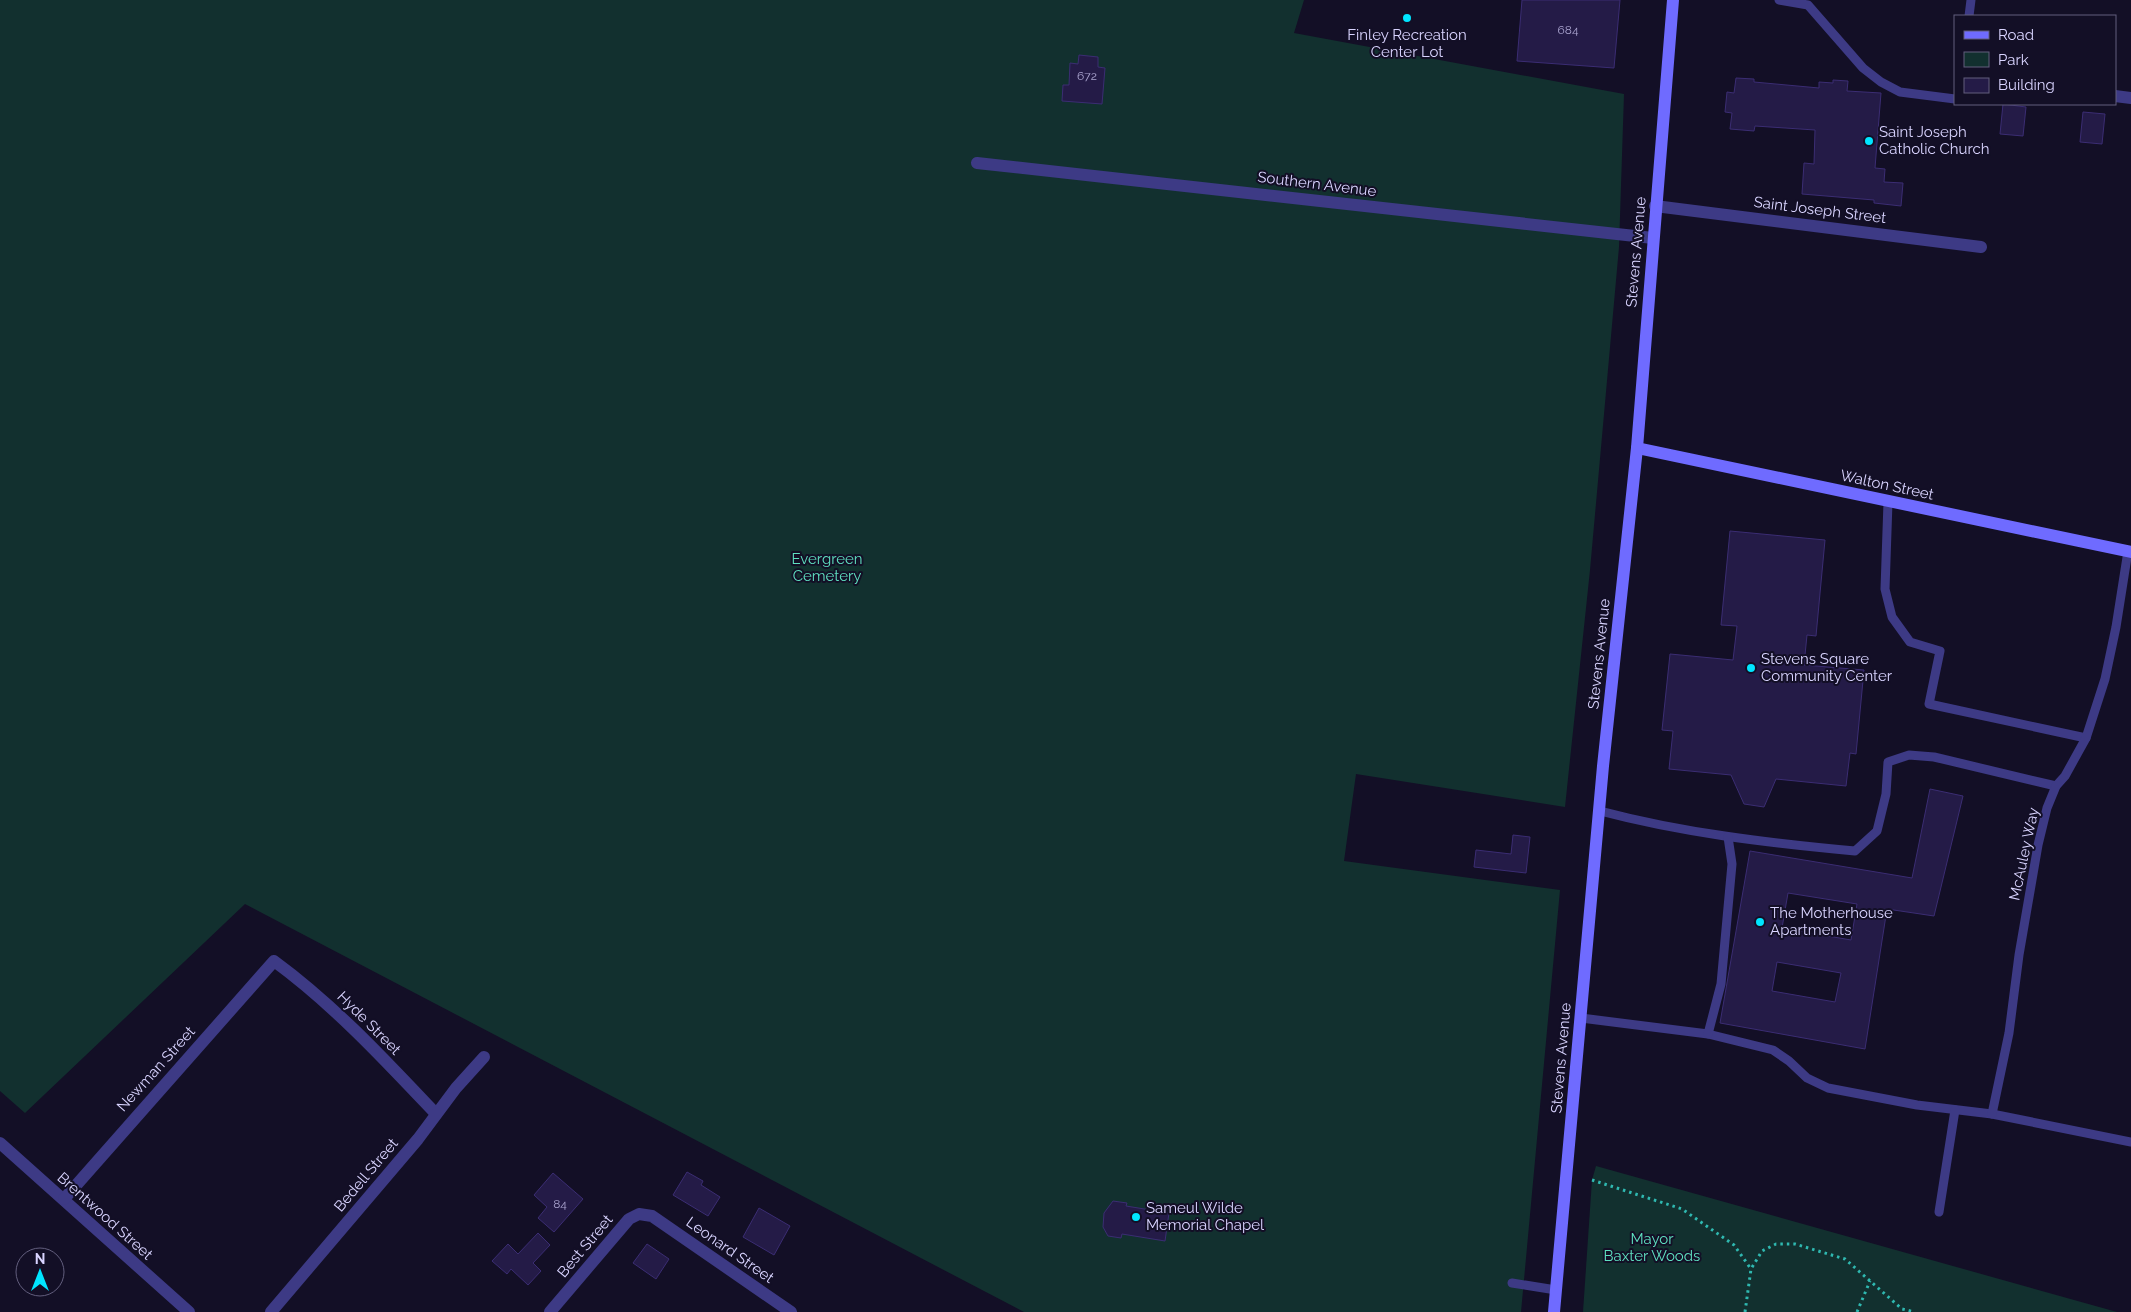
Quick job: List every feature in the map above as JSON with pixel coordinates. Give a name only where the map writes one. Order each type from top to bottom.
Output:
[{"type":"main road","name":"Stevens Avenue","points":[[1554,1312],[1600,812],[1637,448],[1673,0]]},
{"type":"main road","name":"Walton Street","points":[[1637,448],[2129,551]]},
{"type":"street","points":[[2116,96],[2131,98]]},
{"type":"street","name":"Southern Avenue","points":[[977,163],[1653,238]]},
{"type":"street","name":"Saint Joseph Street","points":[[1655,206],[1981,247]]},
{"type":"street","name":"Hyde Street","points":[[274,961],[304,983],[334,1010],[436,1114]]},
{"type":"street","name":"Newman Street","points":[[64,1199],[274,961]]},
{"type":"street","name":"Bedell Street","points":[[271,1312],[418,1139],[436,1114],[484,1057]]},
{"type":"street","name":"Brentwood Street","points":[[0,1143],[189,1312]]},
{"type":"street","name":"Best Street","points":[[550,1312],[629,1219],[639,1214],[652,1216]]},
{"type":"street","name":"Leonard Street","points":[[652,1216],[790,1312]]},
{"type":"lane","points":[[1779,0],[1808,5],[1863,68],[1881,82],[1900,92],[1954,99]]},
{"type":"lane","points":[[1969,15],[1971,0]]},
{"type":"lane","points":[[1888,502],[1885,589],[1892,617],[1910,642],[1940,651],[1929,704],[2086,738]]},
{"type":"lane","name":"McAuley Way","points":[[1992,1114],[2009,1033],[2018,955],[2038,845],[2047,808],[2056,786],[2065,776],[2086,738],[2105,679],[2129,551]]},
{"type":"lane","points":[[1600,812],[1632,820],[1728,837],[1855,851],[1877,831],[1886,794],[1888,762],[1909,755],[1934,757],[2056,786]]},
{"type":"lane","points":[[1708,1034],[1721,984],[1732,864],[1728,837]]},
{"type":"lane","points":[[1581,1018],[1708,1034],[1773,1050],[1789,1061],[1807,1078],[1828,1088],[1955,1110],[1992,1114],[2131,1142]]},
{"type":"lane","points":[[1939,1212],[1955,1110]]},
{"type":"lane","points":[[1512,1283],[1556,1290]]},
{"type":"path","points":[[1592,1180],[1682,1209],[1734,1245],[1751,1269]]},
{"type":"path","points":[[1745,1312],[1751,1269],[1762,1251],[1776,1244],[1795,1244],[1845,1259],[1902,1309],[1915,1312]]},
{"type":"path","points":[[1856,1312],[1870,1282]]},
{"type":"green space","name":"Evergreen Cemetery","points":[[0,0],[1304,0],[1294,33],[1624,94],[1619,247],[1590,570],[1565,807],[1356,774],[1344,861],[1560,890],[1521,1312],[1024,1312],[245,904],[25,1113],[0,1091]]},
{"type":"green space","name":"Mayor Baxter Woods","points":[[1596,1166],[2117,1312],[1583,1312],[1592,1180]]},
{"type":"building","points":[[1522,0],[1620,0],[1614,68],[1517,61]]},
{"type":"building","points":[[1079,55],[1098,57],[1098,67],[1105,68],[1102,104],[1062,101],[1063,85],[1069,85],[1070,63],[1078,64]]},
{"type":"building","name":"Saint Joseph Catholic Church","points":[[1736,78],[1754,79],[1754,82],[1819,88],[1819,82],[1833,83],[1833,80],[1848,81],[1847,91],[1881,93],[1875,168],[1885,169],[1884,182],[1903,183],[1901,206],[1874,203],[1874,200],[1802,194],[1804,163],[1814,164],[1815,130],[1755,126],[1754,131],[1730,129],[1732,113],[1725,112],[1727,92],[1734,93]]},
{"type":"building","points":[[2003,105],[2026,107],[2023,136],[2000,134]]},
{"type":"building","points":[[2083,112],[2105,114],[2102,144],[2080,142]]},
{"type":"building","name":"Stevens Square Community Center","points":[[1730,531],[1825,540],[1816,636],[1807,635],[1804,665],[1864,670],[1856,754],[1850,753],[1846,786],[1776,779],[1764,807],[1744,804],[1731,775],[1669,769],[1673,731],[1662,730],[1670,654],[1733,660],[1737,626],[1721,625]]},
{"type":"building","name":"The Motherhouse Apartments","points":[[1930,789],[1963,796],[1934,916],[1887,909],[1865,1049],[1720,1023],[1750,851],[1912,878]],"holes":[[[1788,893],[1857,904],[1851,940],[1782,928]],[[1777,962],[1841,973],[1835,1002],[1772,991]]]},
{"type":"building","points":[[1513,835],[1530,837],[1526,873],[1474,867],[1476,850],[1511,854]]},
{"type":"building","points":[[687,1172],[703,1181],[701,1185],[720,1197],[708,1216],[673,1195]]},
{"type":"building","points":[[553,1173],[583,1199],[554,1232],[538,1218],[547,1207],[534,1195]]},
{"type":"building","name":"Sameul Wilde Memorial Chapel","points":[[1113,1201],[1127,1203],[1126,1206],[1169,1213],[1165,1241],[1122,1234],[1121,1238],[1108,1236],[1103,1227],[1104,1213]]},
{"type":"building","points":[[759,1208],[790,1226],[774,1255],[743,1237]]},
{"type":"building","points":[[538,1233],[550,1245],[533,1263],[541,1271],[528,1285],[511,1269],[507,1274],[492,1261],[508,1244],[518,1254]]},
{"type":"building","points":[[647,1244],[669,1259],[656,1279],[633,1263]]},
{"type":"place","name":"Finley Recreation Center Lot","points":[[1407,18]]},
{"type":"place","name":"Saint Joseph Catholic Church","points":[[1869,141]]},
{"type":"place","name":"Stevens Square Community Center","points":[[1751,668]]},
{"type":"place","name":"The Motherhouse Apartments","points":[[1760,922]]},
{"type":"place","name":"Sameul Wilde Memorial Chapel","points":[[1136,1217]]}]
